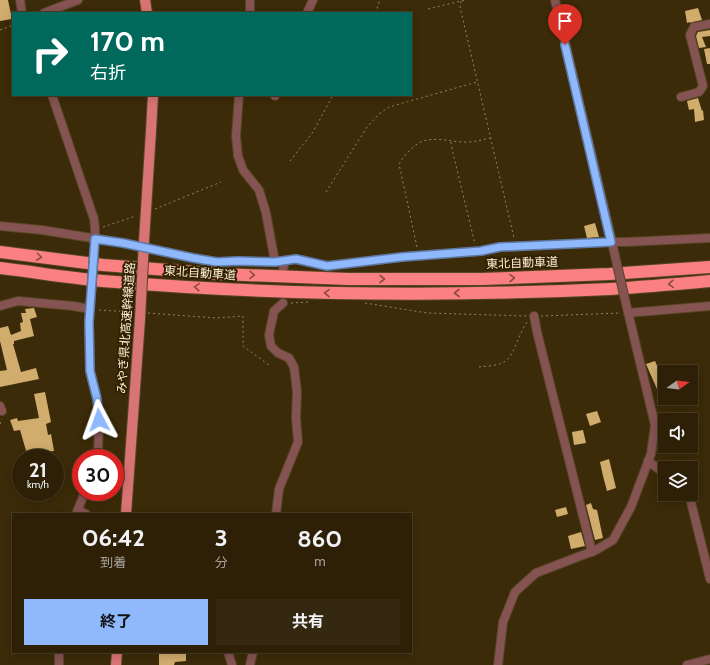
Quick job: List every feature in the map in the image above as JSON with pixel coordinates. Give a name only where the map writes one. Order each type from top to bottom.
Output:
[{"type":"highway","name":"東北自動車道","points":[[0,252],[103,265],[220,274],[348,279],[482,279],[609,274],[710,267]]},
{"type":"highway","name":"東北自動車道","points":[[0,268],[120,282],[219,289],[351,294],[475,293],[611,289],[710,282]]},
{"type":"main road","points":[[145,0],[147,12]]},
{"type":"main road","name":"みやぎ県北高速幹線道路","points":[[126,513],[153,96]]},
{"type":"main road","points":[[116,653],[116,665]]},
{"type":"street","points":[[20,0],[22,12]]},
{"type":"street","points":[[47,12],[78,0]]},
{"type":"street","points":[[250,0],[250,12]]},
{"type":"street","points":[[307,12],[313,0]]},
{"type":"street","points":[[498,665],[503,622],[515,592],[536,573],[592,552],[613,540],[631,507],[651,454],[655,425],[555,0]]},
{"type":"street","points":[[681,97],[699,92],[703,86],[690,35],[694,27],[710,24]]},
{"type":"street","points":[[52,96],[94,219],[95,239],[89,322],[90,371],[97,399],[99,420],[98,449]]},
{"type":"street","points":[[239,96],[236,136],[238,156],[243,170],[259,190],[266,213],[275,262]]},
{"type":"street","points":[[0,226],[42,230],[123,243],[217,262],[275,262],[296,259],[327,266],[402,257],[477,252],[500,247],[612,244],[710,238]]},
{"type":"street","points":[[283,270],[285,261]]},
{"type":"street","points":[[0,306],[18,301],[90,309]]},
{"type":"street","points":[[276,513],[279,490],[298,442],[296,418],[297,392],[294,367],[289,358],[278,353],[271,346],[270,335],[274,311],[283,303]]},
{"type":"street","points":[[627,310],[710,306]]},
{"type":"street","points":[[534,316],[592,552]]},
{"type":"street","points":[[648,461],[658,469]]},
{"type":"street","points":[[77,512],[81,501]]},
{"type":"street","points":[[691,501],[710,579]]},
{"type":"street","points":[[500,649],[504,665]]},
{"type":"street","points":[[58,653],[58,665]]},
{"type":"street","points":[[228,653],[232,665]]},
{"type":"street","points":[[250,665],[253,653]]},
{"type":"street","points":[[687,665],[710,659]]},
{"type":"path","points":[[375,12],[380,0]]},
{"type":"path","points":[[428,8],[465,0]]},
{"type":"path","points":[[461,1],[460,7],[516,247]]},
{"type":"path","points":[[0,30],[12,25]]},
{"type":"path","points":[[326,192],[367,127],[388,107],[478,82]]},
{"type":"path","points":[[290,161],[313,132],[332,96]]},
{"type":"path","points":[[419,256],[399,164],[420,142],[429,140],[466,142],[491,138]]},
{"type":"path","points":[[451,141],[477,252]]},
{"type":"path","points":[[155,209],[221,182]]},
{"type":"path","points":[[95,229],[138,216]]},
{"type":"path","points":[[283,303],[289,304],[309,302]]},
{"type":"path","points":[[365,303],[427,313],[534,316],[627,310]]},
{"type":"path","points":[[90,309],[140,315],[216,318],[243,316],[243,346],[269,365]]},
{"type":"path","points":[[479,367],[505,362],[513,352],[519,336],[527,322],[534,316]]},
{"type":"path","points":[[0,424],[2,420],[1,410]]},
{"type":"building","points":[[0,0],[8,0],[12,19],[0,21]]},
{"type":"building","points":[[698,8],[702,20],[687,23],[685,11]]},
{"type":"building","points":[[710,30],[710,36],[702,37],[706,47],[699,48],[696,36],[698,32]]},
{"type":"building","points":[[710,48],[710,64],[707,64],[704,49]]},
{"type":"building","points":[[698,98],[702,111],[703,110],[704,120],[695,122],[694,109],[689,110],[687,101]]},
{"type":"building","points":[[595,223],[599,237],[587,238],[584,226]]},
{"type":"building","points":[[34,308],[37,317],[30,319],[34,336],[14,341],[13,344],[21,372],[36,368],[39,379],[0,387],[0,371],[7,370],[0,341],[0,328],[8,326],[11,335],[21,331],[20,323],[23,322],[21,313],[26,313],[25,309]]},
{"type":"building","points":[[655,361],[658,368],[657,389],[646,364]]},
{"type":"building","points":[[45,392],[51,422],[46,424],[48,435],[51,434],[54,449],[26,449],[20,430],[14,431],[10,420],[17,418],[18,421],[39,418],[34,394]]},
{"type":"building","points":[[597,411],[601,422],[590,426],[586,414]]},
{"type":"building","points":[[583,430],[586,443],[574,445],[572,432]]},
{"type":"building","points":[[609,459],[616,488],[607,491],[600,462]]},
{"type":"building","points":[[591,503],[593,509],[597,510],[603,538],[595,540],[586,505]]},
{"type":"building","points":[[566,507],[568,514],[557,517],[555,510]]},
{"type":"building","points":[[581,532],[585,546],[571,549],[568,536]]},
{"type":"building","points":[[159,653],[186,653],[186,661],[175,662],[174,665],[159,665]]},
{"type":"route","points":[[99,420],[97,399],[90,371],[89,322],[95,239],[123,243],[217,262],[275,262],[296,259],[327,266],[402,257],[463,253],[500,247],[611,242],[565,45]]}]
